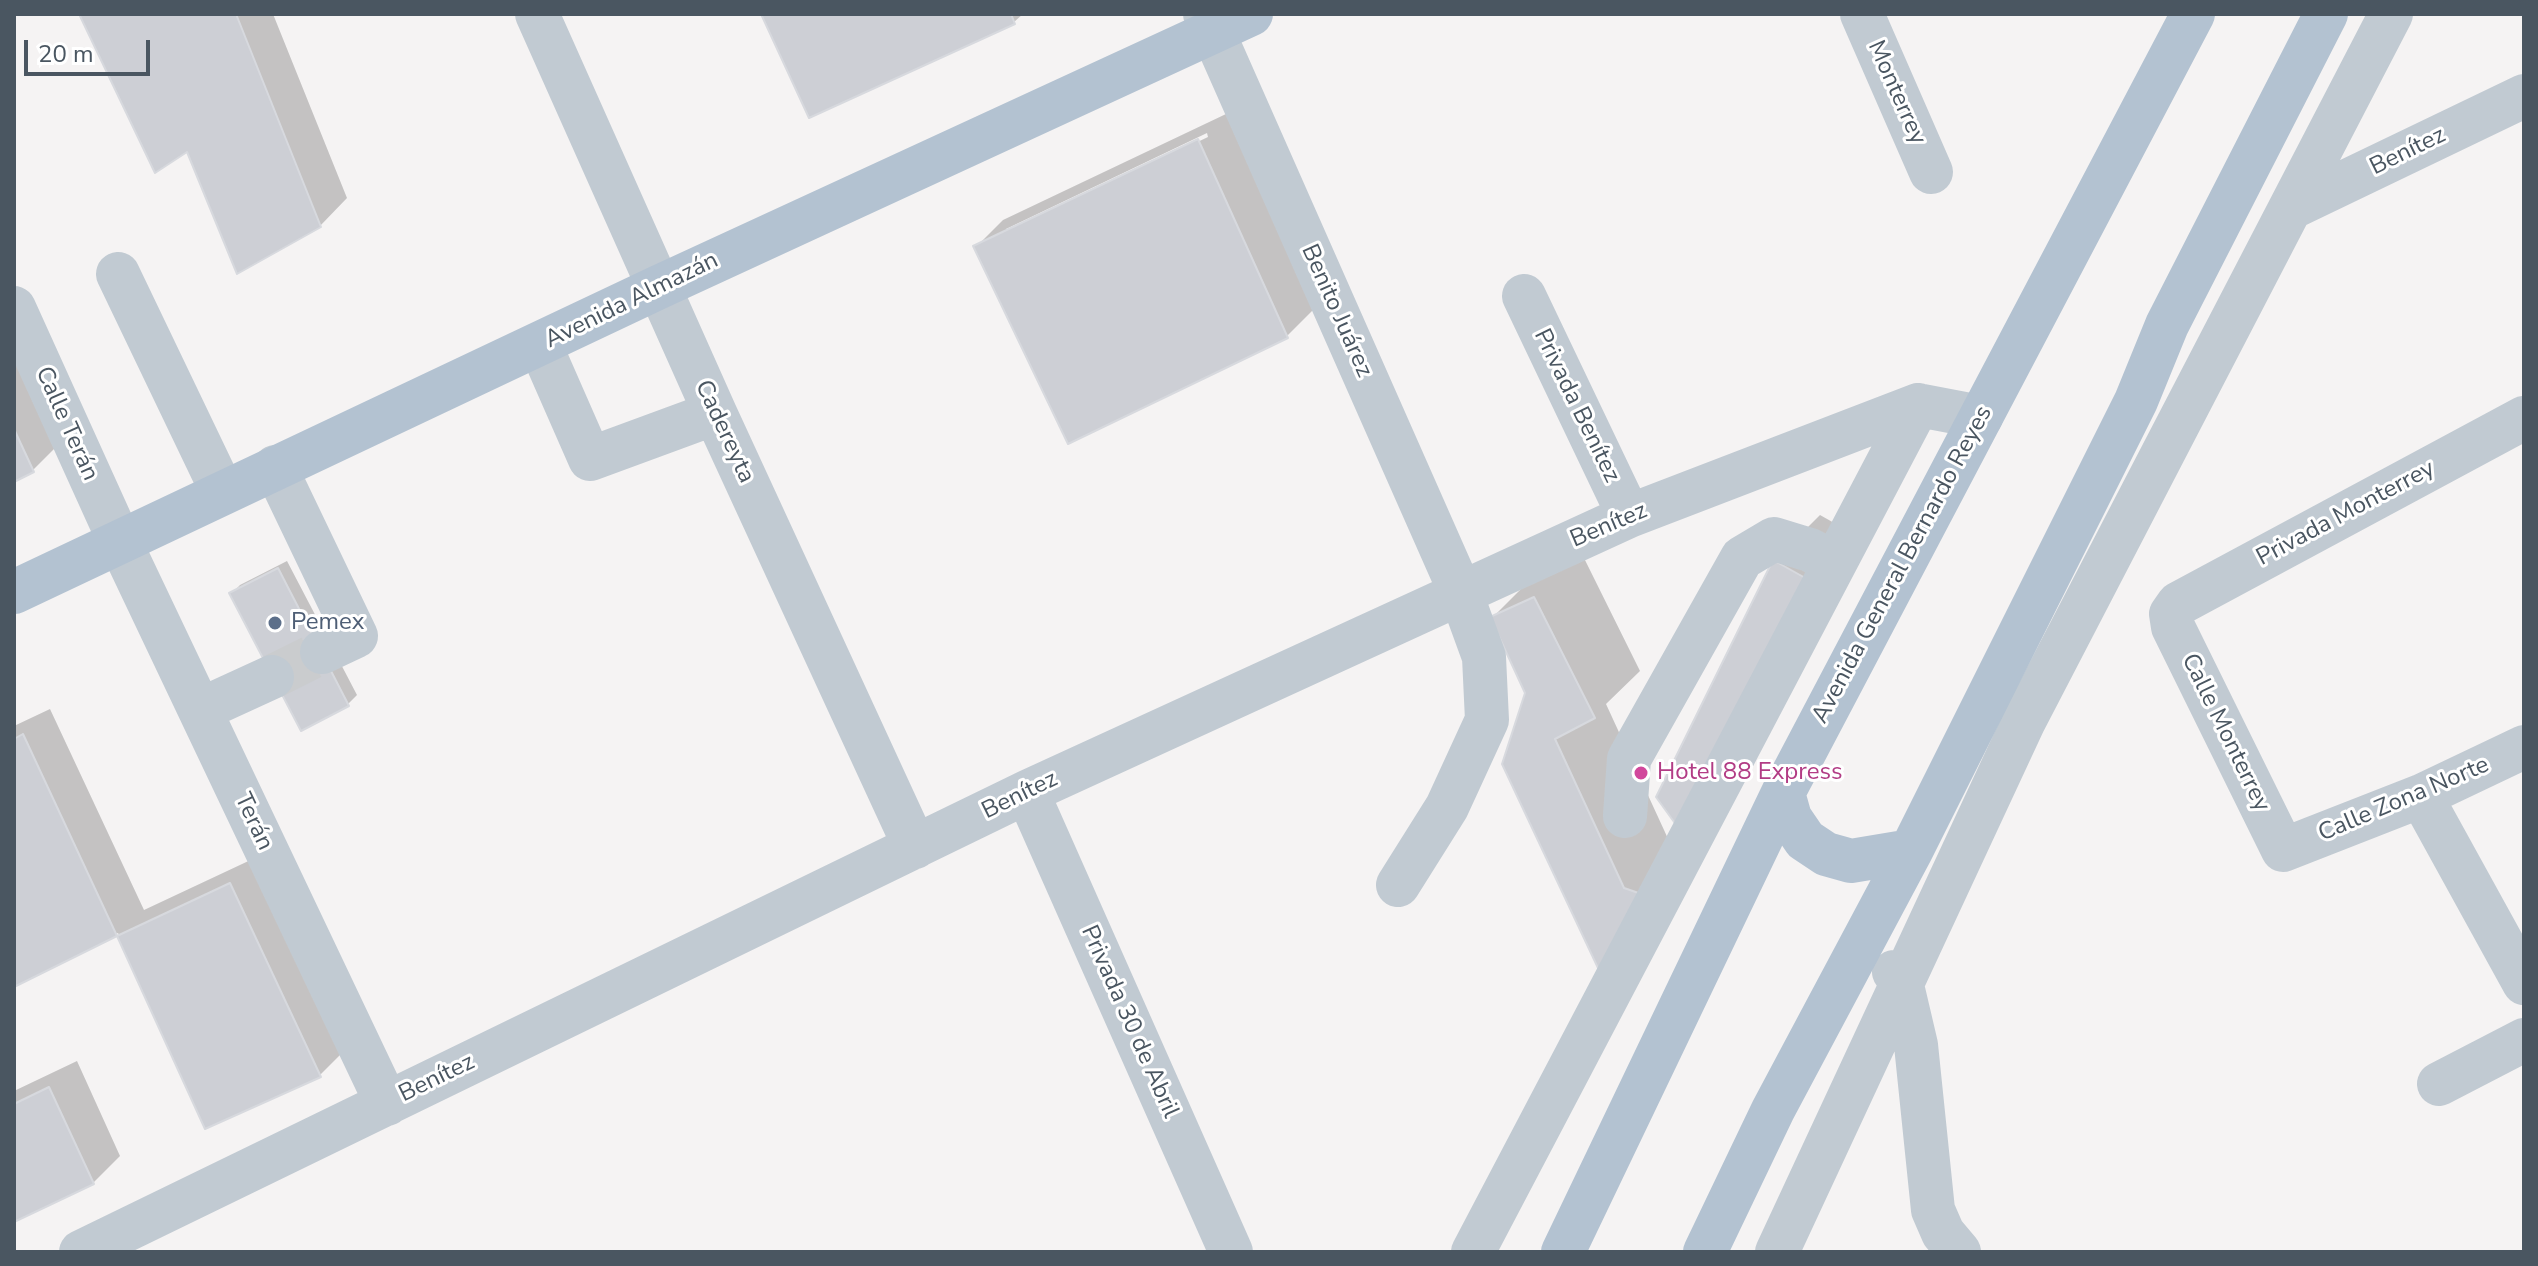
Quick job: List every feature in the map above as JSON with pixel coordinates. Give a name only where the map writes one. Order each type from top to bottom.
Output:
[{"type":"main road","name":"Avenida General Bernardo Reyes","points":[[1563,1252],[1783,793],[2193,14]]},
{"type":"main road","points":[[1705,1252],[1773,1110],[1911,851],[2136,401],[2167,325],[2326,14]]},
{"type":"main road","name":"Avenida Almazán","points":[[14,592],[1223,20]]},
{"type":"main road","points":[[1783,793],[1790,818],[1805,840],[1826,854],[1851,861],[1911,851]]},
{"type":"street","name":"Cadereyta","points":[[537,14],[715,413],[915,847]]},
{"type":"street","name":"Monterrey","points":[[1862,14],[1931,172]]},
{"type":"street","points":[[1777,1252],[2024,721],[2391,14]]},
{"type":"street","name":"Benito Juárez","points":[[1223,20],[1460,591],[1484,657],[1487,720],[1447,807],[1398,885]]},
{"type":"street","name":"Benítez","points":[[2293,207],[2524,96]]},
{"type":"street","points":[[118,274],[222,491]]},
{"type":"street","name":"Privada Benítez","points":[[1524,296],[1629,516]]},
{"type":"street","name":"Calle Terán","points":[[14,308],[119,540]]},
{"type":"street","points":[[540,345],[590,459],[715,413]]},
{"type":"street","points":[[1480,1250],[1918,405],[1981,417]]},
{"type":"street","name":"Benítez","points":[[81,1252],[1027,792],[1460,591],[1629,516],[1918,405]]},
{"type":"street","name":"Privada Monterrey","points":[[2171,614],[2178,604],[2524,418]]},
{"type":"street","points":[[275,467],[356,636],[322,652]]},
{"type":"street","points":[[1625,816],[1629,759],[1742,558],[1774,539],[1810,550],[1834,563]]},
{"type":"street","name":"Terán","points":[[119,540],[387,1104]]},
{"type":"street","name":"Calle Monterrey","points":[[2171,614],[2173,627],[2283,850]]},
{"type":"street","points":[[200,710],[272,677]]},
{"type":"street","points":[[1985,701],[2024,721]]},
{"type":"street","name":"Calle Zona Norte","points":[[2283,850],[2421,796],[2524,747]]},
{"type":"street","name":"Privada 30 de Abril","points":[[1027,792],[1231,1252]]},
{"type":"street","points":[[2421,796],[2524,983]]},
{"type":"street","points":[[1866,936],[1901,981],[1916,1045],[1933,1210],[1943,1233],[1959,1252]]},
{"type":"street","points":[[2439,1084],[2524,1040]]},
{"type":"building","points":[[79,14],[236,14],[321,227],[237,274],[187,152],[155,173]]},
{"type":"building","points":[[761,14],[1011,14],[1015,24],[809,118]]},
{"type":"building","points":[[1198,139],[1288,338],[1068,444],[973,246]]},
{"type":"building","points":[[14,429],[34,472],[14,482]]},
{"type":"building","points":[[1773,560],[1807,579],[1682,833],[1656,797]]},
{"type":"building","name":"Pemex","points":[[278,568],[349,706],[301,731],[229,593]]},
{"type":"building","points":[[1534,597],[1595,718],[1555,739],[1624,888],[1650,897],[1606,985],[1502,764],[1525,693],[1490,617]]},
{"type":"building","points":[[23,734],[117,936],[14,987],[14,739]]},
{"type":"building","points":[[230,883],[321,1077],[205,1129],[117,936]]},
{"type":"building","points":[[49,1087],[94,1184],[14,1222],[14,1104]]},
{"type":"tunnel","points":[[272,677],[322,652]]},
{"type":"place","name":"Pemex","points":[[275,623]]},
{"type":"place","name":"Hotel 88 Express","points":[[1641,773]]}]
